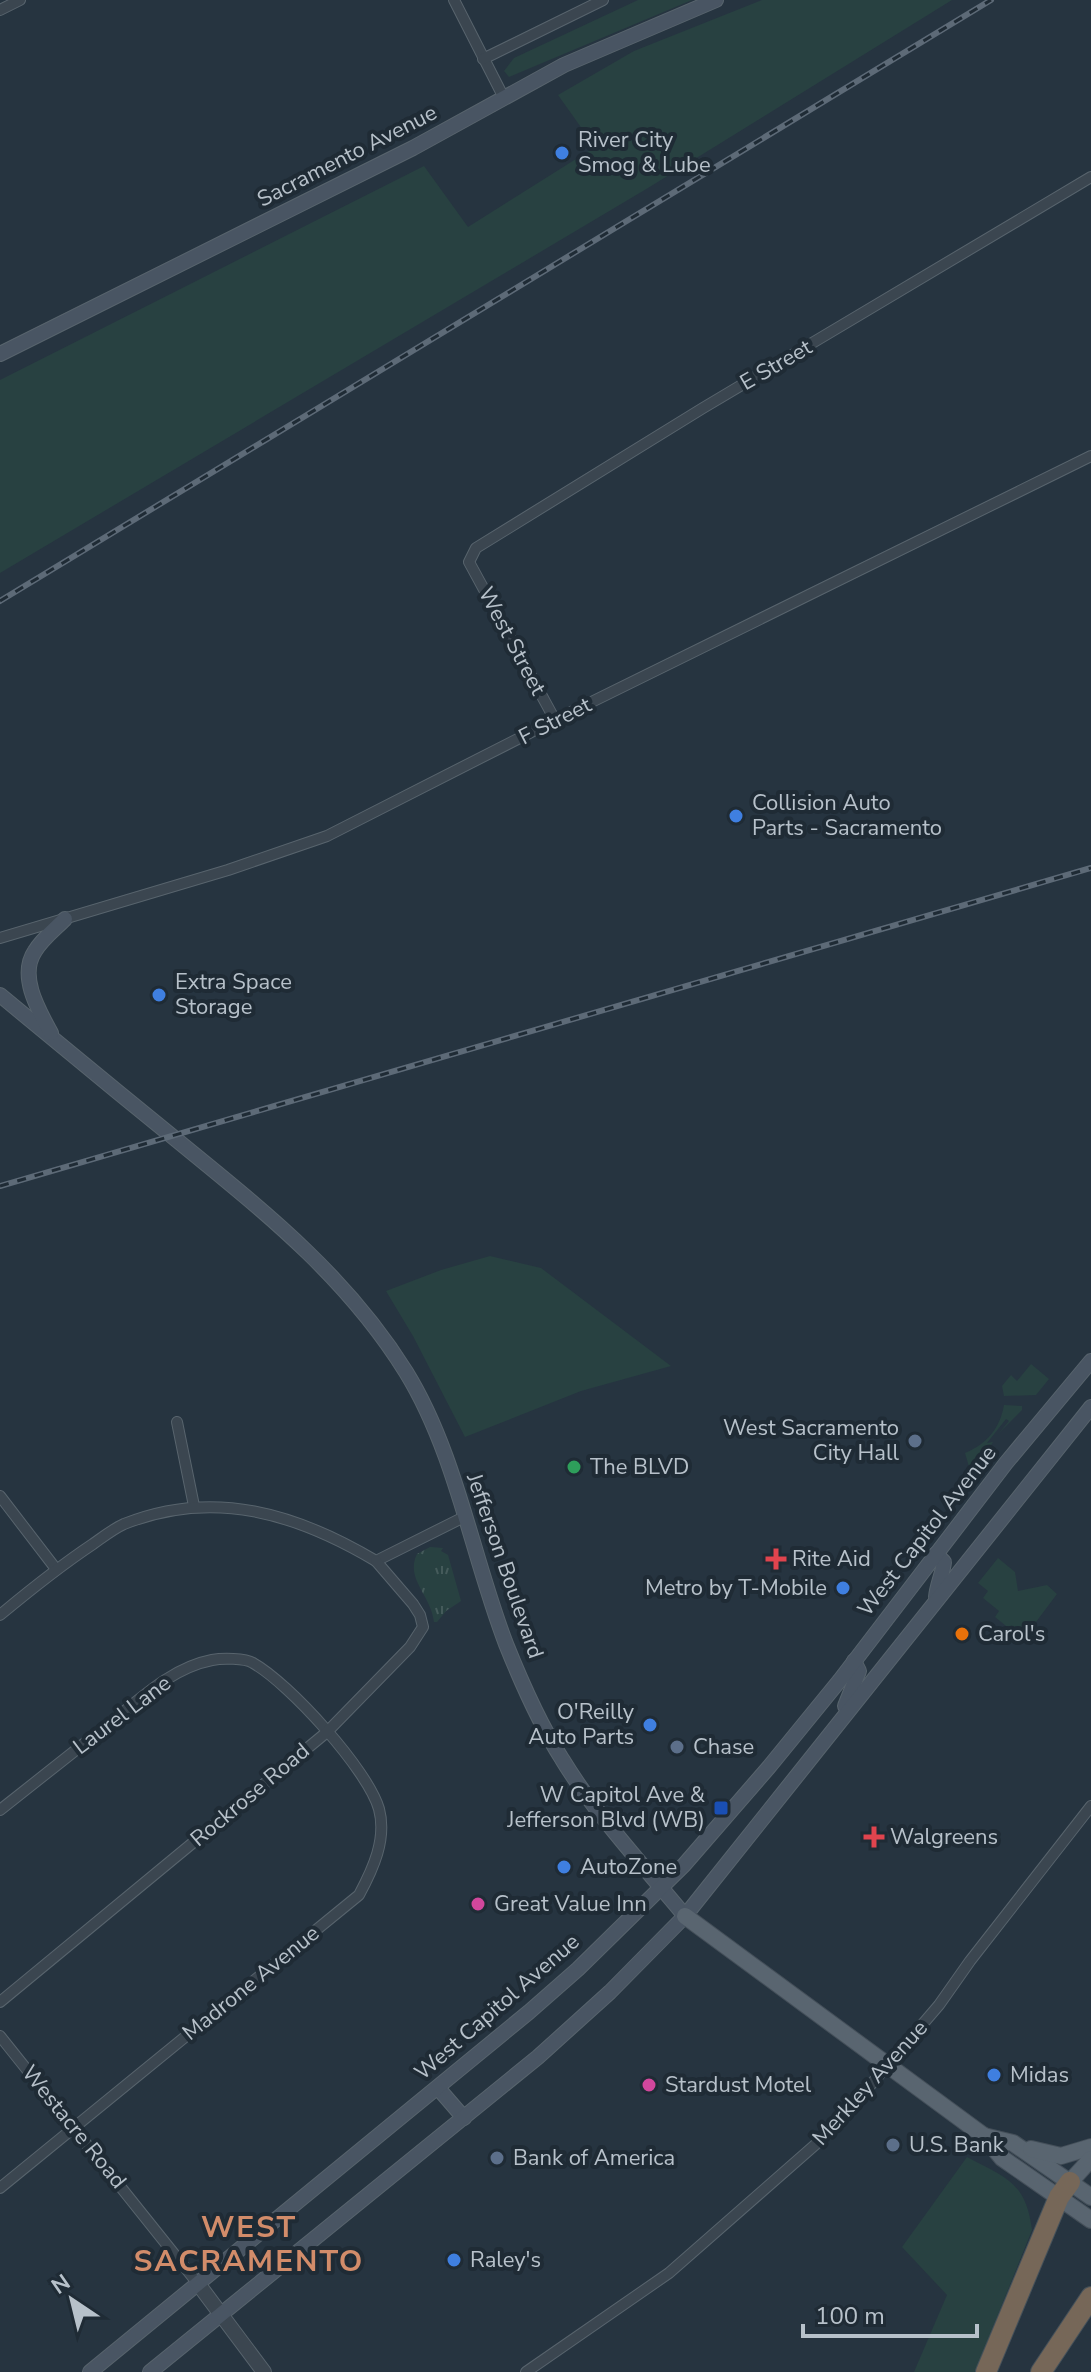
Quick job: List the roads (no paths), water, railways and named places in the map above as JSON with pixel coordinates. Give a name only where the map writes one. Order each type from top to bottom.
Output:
[{"type":"highway","points":[[986,2372],[1064,2190]]},
{"type":"highway","points":[[1041,2372],[1091,2297]]},
{"type":"main road","name":"Sacramento Avenue","points":[[0,354],[413,148],[564,65],[716,0]]},
{"type":"main road","points":[[55,1040],[36,1006],[28,972],[29,961],[36,949],[65,919]]},
{"type":"main road","name":"Jefferson Boulevard","points":[[0,995],[269,1215],[320,1261],[364,1312],[407,1373],[444,1455],[498,1623],[544,1729],[563,1761],[685,1916],[984,2136],[1002,2158],[1064,2190],[1091,2197]]},
{"type":"main road","name":"West Capitol Avenue","points":[[90,2372],[567,1979],[684,1865],[774,1761],[1006,1463],[1091,1361]]},
{"type":"main road","points":[[150,2372],[573,2026],[685,1916],[1091,1407]]},
{"type":"main road","points":[[935,1599],[944,1565],[936,1554]]},
{"type":"main road","points":[[839,1721],[859,1671],[854,1661]]},
{"type":"main road","points":[[438,2088],[464,2118]]},
{"type":"main road","name":"Jefferson Boulevard","points":[[984,2136],[1013,2143],[1091,2220]]},
{"type":"main road","points":[[1013,2143],[1061,2156],[1091,2147]]},
{"type":"main road","points":[[1064,2190],[1091,2159]]},
{"type":"street","points":[[454,0],[504,98]]},
{"type":"street","points":[[483,59],[603,0]]},
{"type":"street","name":"E Street","points":[[469,562],[476,548],[532,512],[1091,177]]},
{"type":"street","name":"F Street","points":[[0,938],[228,870],[327,836],[1091,456]]},
{"type":"street","name":"West Street","points":[[469,562],[555,720]]},
{"type":"street","points":[[177,1422],[194,1506]]},
{"type":"street","points":[[0,1496],[56,1569]]},
{"type":"street","points":[[0,1615],[56,1569],[122,1525],[158,1513],[194,1506],[244,1509],[294,1520],[335,1537],[376,1561],[464,1517]]},
{"type":"street","name":"Rockrose Road","points":[[0,2002],[327,1732],[410,1647],[423,1627],[420,1615],[376,1561]]},
{"type":"street","name":"Laurel Lane","points":[[0,1810],[170,1676],[213,1659],[250,1661],[281,1682],[327,1732]]},
{"type":"street","name":"Madrone Avenue","points":[[0,2188],[359,1895],[378,1855],[379,1808],[363,1777],[327,1732]]},
{"type":"street","name":"Merkley Avenue","points":[[526,2372],[669,2273],[832,2130],[939,2005],[1091,1806]]},
{"type":"street","name":"Westacre Road","points":[[0,2036],[222,2314],[264,2372]]},
{"type":"railway","points":[[0,601],[991,0]]},
{"type":"railway","points":[[0,1186],[1091,868]]},
{"type":"place","name":"River City Smog & Lube","points":[[562,153]]},
{"type":"place","name":"Collision Auto Parts - Sacramento","points":[[736,816]]},
{"type":"place","name":"Extra Space Storage","points":[[159,995]]},
{"type":"place","name":"West Sacramento City Hall","points":[[915,1441]]},
{"type":"place","name":"The BLVD","points":[[574,1467]]},
{"type":"place","name":"Rite Aid","points":[[776,1559]]},
{"type":"place","name":"Metro by T-Mobile","points":[[843,1588]]},
{"type":"place","name":"Carol's","points":[[962,1634]]},
{"type":"place","name":"O'Reilly Auto Parts","points":[[650,1725]]},
{"type":"place","name":"Chase","points":[[677,1747]]},
{"type":"place","name":"W Capitol Ave & Jefferson Blvd (WB)","points":[[721,1808]]},
{"type":"place","name":"Walgreens","points":[[874,1837]]},
{"type":"place","name":"AutoZone","points":[[564,1867]]},
{"type":"place","name":"Great Value Inn","points":[[478,1904]]},
{"type":"place","name":"Midas","points":[[994,2075]]},
{"type":"place","name":"Stardust Motel","points":[[649,2085]]},
{"type":"place","name":"U.S. Bank","points":[[893,2145]]},
{"type":"place","name":"Bank of America","points":[[497,2158]]},
{"type":"place","name":"Raley's","points":[[454,2260]]},
{"type":"district","name":"WEST SACRAMENTO","points":[[249,2244]]}]
